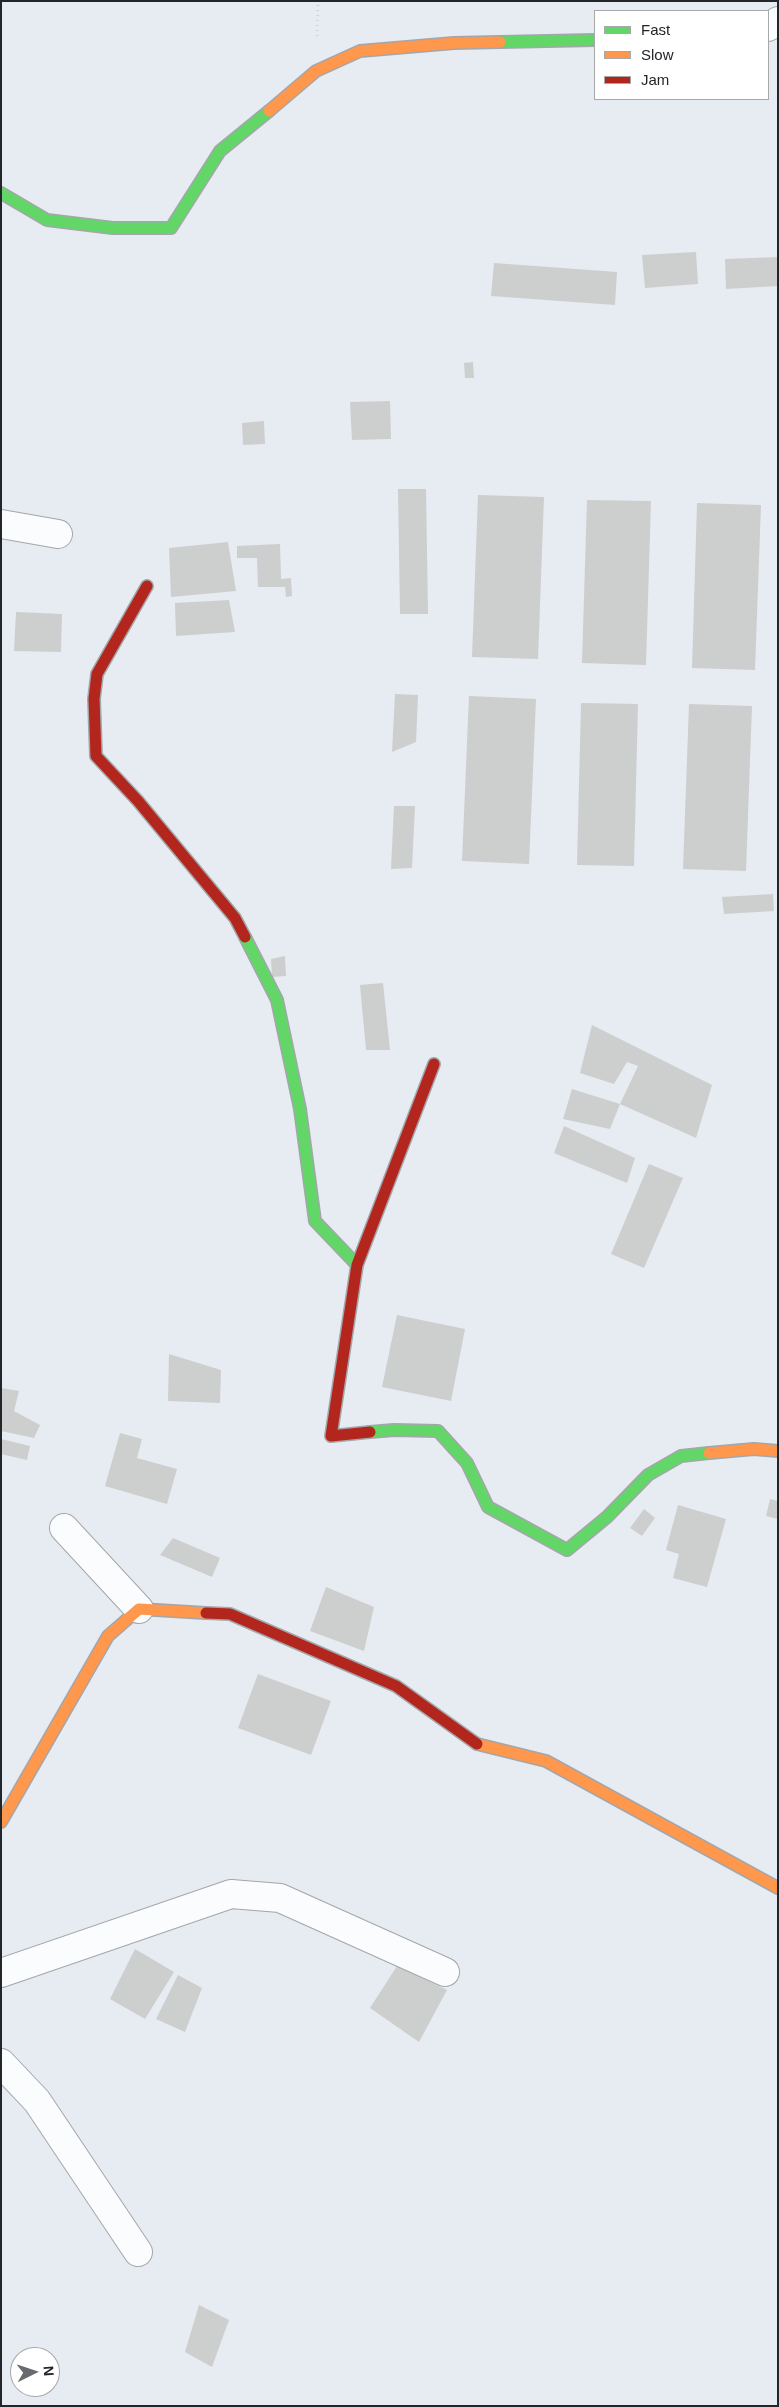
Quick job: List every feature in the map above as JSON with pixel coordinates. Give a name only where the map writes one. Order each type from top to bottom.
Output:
[{"type":"street","points":[[1,193],[47,220],[113,228],[171,228],[220,152],[316,71],[360,51],[454,43],[594,40]]},
{"type":"street","points":[[1,524],[58,534]]},
{"type":"street","points":[[147,586],[97,674],[94,700],[96,756],[138,801],[235,918],[277,1000],[300,1109],[315,1221],[357,1265]]},
{"type":"street","points":[[434,1064],[357,1265],[331,1436],[394,1430],[438,1431],[467,1463],[488,1507],[567,1550],[607,1517],[648,1475],[681,1456],[754,1449],[778,1452]]},
{"type":"street","points":[[64,1528],[139,1609],[230,1614],[396,1686],[475,1744],[546,1761],[778,1888]]},
{"type":"street","points":[[1,1822],[108,1636],[139,1609]]},
{"type":"street","points":[[1,1974],[231,1894],[280,1898],[445,1972]]},
{"type":"street","points":[[1,2063],[37,2101],[138,2252]]},
{"type":"building","points":[[696,252],[698,284],[645,288],[642,255]]},
{"type":"building","points":[[778,257],[778,286],[726,289],[725,259]]},
{"type":"building","points":[[494,263],[617,272],[615,305],[491,296]]},
{"type":"building","points":[[473,362],[474,378],[465,378],[464,363]]},
{"type":"building","points":[[390,401],[391,439],[352,440],[350,402]]},
{"type":"building","points":[[264,421],[265,444],[243,445],[242,423]]},
{"type":"building","points":[[398,489],[426,489],[428,614],[400,614]]},
{"type":"building","points":[[478,495],[544,497],[538,659],[472,657]]},
{"type":"building","points":[[587,500],[651,501],[646,665],[582,663]]},
{"type":"building","points":[[697,503],[761,505],[755,670],[692,668]]},
{"type":"building","points":[[228,542],[236,591],[171,597],[169,548]]},
{"type":"building","points":[[280,544],[281,579],[291,578],[292,596],[286,597],[285,587],[258,587],[257,558],[237,558],[237,546]]},
{"type":"building","points":[[229,600],[235,632],[176,636],[175,603]]},
{"type":"building","points":[[16,612],[62,614],[61,652],[14,651]]},
{"type":"building","points":[[395,694],[418,695],[416,742],[392,752]]},
{"type":"building","points":[[469,696],[536,699],[529,864],[462,861]]},
{"type":"building","points":[[581,703],[638,704],[634,866],[577,865]]},
{"type":"building","points":[[689,704],[752,706],[746,871],[683,869]]},
{"type":"building","points":[[394,806],[415,806],[412,868],[391,869]]},
{"type":"building","points":[[773,894],[774,911],[724,914],[722,897]]},
{"type":"building","points":[[285,956],[286,976],[272,977],[271,959]]},
{"type":"building","points":[[383,983],[390,1050],[366,1050],[360,985]]},
{"type":"building","points":[[592,1025],[712,1085],[696,1138],[620,1104],[638,1066],[627,1062],[614,1084],[580,1073]]},
{"type":"building","points":[[572,1089],[620,1104],[610,1129],[563,1119]]},
{"type":"building","points":[[564,1126],[635,1158],[627,1183],[554,1153]]},
{"type":"building","points":[[649,1164],[683,1178],[644,1268],[611,1254]]},
{"type":"building","points":[[397,1315],[465,1329],[451,1401],[382,1387]]},
{"type":"building","points":[[169,1354],[221,1370],[220,1403],[168,1401]]},
{"type":"building","points":[[1,1388],[19,1391],[14,1411],[40,1425],[34,1438],[1,1431]]},
{"type":"building","points":[[120,1433],[142,1439],[137,1458],[177,1469],[167,1504],[105,1486]]},
{"type":"building","points":[[1,1439],[30,1446],[27,1460],[1,1454]]},
{"type":"building","points":[[770,1499],[778,1501],[778,1519],[766,1516]]},
{"type":"building","points":[[678,1505],[726,1519],[707,1587],[673,1578],[679,1554],[666,1550]]},
{"type":"building","points":[[644,1509],[655,1518],[642,1536],[630,1528]]},
{"type":"building","points":[[173,1538],[220,1558],[212,1577],[160,1555]]},
{"type":"building","points":[[326,1587],[374,1607],[364,1651],[310,1631]]},
{"type":"building","points":[[258,1674],[331,1701],[311,1755],[238,1728]]},
{"type":"building","points":[[135,1949],[174,1972],[145,2019],[110,1999]]},
{"type":"building","points":[[397,1966],[447,1990],[419,2042],[370,2008]]},
{"type":"building","points":[[178,1975],[202,1988],[185,2032],[156,2019]]},
{"type":"building","points":[[199,2305],[229,2320],[212,2367],[185,2352]]},
{"type":"traffic: fast","points":[[500,42],[594,40]]},
{"type":"traffic: fast","points":[[1,193],[47,220],[113,228],[171,228],[220,151],[269,111]]},
{"type":"traffic: fast","points":[[245,937],[277,1000],[300,1109],[315,1221],[357,1265]]},
{"type":"traffic: fast","points":[[370,1432],[394,1430],[438,1431],[467,1463],[488,1507],[567,1550],[607,1517],[648,1475],[681,1456],[709,1453]]},
{"type":"traffic: slow","points":[[269,111],[316,71],[360,51],[454,43],[500,42]]},
{"type":"traffic: slow","points":[[709,1453],[754,1449],[778,1451]]},
{"type":"traffic: slow","points":[[1,1822],[108,1636],[139,1609],[206,1613]]},
{"type":"traffic: slow","points":[[477,1744],[546,1761],[778,1888]]},
{"type":"traffic: jam","points":[[147,586],[97,674],[94,699],[96,756],[138,801],[235,918],[245,937]]},
{"type":"traffic: jam","points":[[370,1432],[331,1436],[357,1265],[434,1064]]},
{"type":"traffic: jam","points":[[206,1613],[230,1614],[396,1686],[477,1744]]}]
